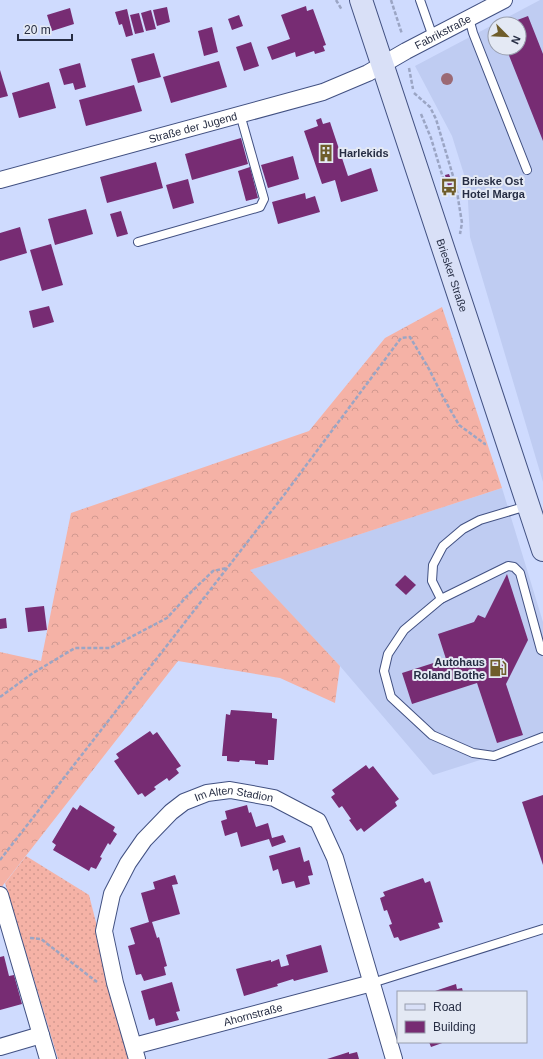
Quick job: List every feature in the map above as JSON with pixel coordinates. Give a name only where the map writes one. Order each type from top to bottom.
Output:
[{"type":"main road","name":"Briesker Straße","points":[[361,0],[528,506],[539,528],[543,550]]},
{"type":"street","name":"Fabrikstraße","points":[[383,65],[406,51],[504,0]]},
{"type":"street","name":"Straße der Jugend","points":[[0,180],[323,92],[383,65]]},
{"type":"street","name":"Im Alten Stadion","points":[[135,1053],[115,983],[104,932],[112,894],[128,863],[144,840],[171,812],[184,802],[207,793],[230,790],[274,798],[318,821],[335,858],[394,1059]]},
{"type":"street","points":[[0,895],[48,1059]]},
{"type":"street","name":"Ahornstraße","points":[[135,1053],[372,983]]},
{"type":"street","points":[[0,1047],[41,1034]]},
{"type":"lane","points":[[420,0],[433,37]]},
{"type":"lane","points":[[469,18],[473,33],[527,170]]},
{"type":"lane","points":[[138,242],[260,207],[264,199],[240,114]]},
{"type":"lane","points":[[441,599],[432,581],[433,565],[443,546],[463,530],[480,520],[528,506]]},
{"type":"lane","points":[[543,651],[541,650],[520,573],[514,567],[508,566],[441,599],[404,630],[388,654],[384,671],[391,697],[432,735],[473,753],[494,756],[543,737]]},
{"type":"lane","points":[[372,983],[543,929]]},
{"type":"path","points":[[391,0],[402,32],[406,51]]},
{"type":"path","points":[[414,93],[430,107],[436,119],[456,186],[462,218],[458,240]]},
{"type":"path","points":[[0,860],[284,495],[400,338],[410,337],[459,425],[485,444],[491,442]]},
{"type":"path","points":[[0,697],[33,673],[75,648],[110,648],[167,618],[213,571],[228,567]]},
{"type":"path","points":[[12,935],[41,939],[98,982],[115,983]]},
{"type":"shaded area","points":[[540,0],[543,0],[543,482],[470,237],[467,184],[452,136],[415,66],[487,28],[487,56],[527,56],[527,16],[510,16]]},
{"type":"shaded area","points":[[502,488],[543,622],[543,740],[433,775],[340,666],[249,570]]},
{"type":"green space","points":[[442,307],[502,488],[250,570],[340,666],[335,703],[280,678],[178,661],[0,889],[0,652],[41,661],[71,513],[309,431],[385,338]]},
{"type":"green space","points":[[26,856],[89,895],[131,1059],[58,1059],[5,883]]},
{"type":"building","points":[[306,6],[307,11],[313,9],[326,45],[323,46],[325,51],[315,54],[314,51],[296,57],[295,52],[272,60],[267,47],[290,39],[281,15]]},
{"type":"building","points":[[167,7],[170,22],[157,26],[153,10]]},
{"type":"building","points":[[70,8],[74,24],[52,31],[47,15]]},
{"type":"building","points":[[127,9],[133,35],[126,37],[122,24],[119,25],[115,12]]},
{"type":"building","points":[[151,10],[156,29],[146,31],[141,13]]},
{"type":"building","points":[[139,13],[144,32],[135,34],[130,15]]},
{"type":"building","points":[[239,15],[243,26],[232,30],[228,19]]},
{"type":"building","points":[[527,16],[543,54],[543,141],[509,56],[527,56]]},
{"type":"building","points":[[212,27],[218,52],[204,56],[198,31]]},
{"type":"building","points":[[251,42],[259,66],[244,71],[236,47]]},
{"type":"building","points":[[154,53],[161,77],[138,83],[131,59]]},
{"type":"building","points":[[219,61],[227,87],[171,103],[163,77]]},
{"type":"building","points":[[80,63],[86,87],[75,90],[73,83],[64,85],[59,69]]},
{"type":"building","points":[[0,70],[8,96],[0,98]]},
{"type":"building","points":[[49,82],[56,108],[19,118],[12,93]]},
{"type":"building","points":[[134,85],[142,111],[86,126],[79,100]]},
{"type":"building","name":"Harlekids","points":[[321,118],[323,124],[330,122],[348,176],[371,168],[378,191],[341,202],[335,180],[322,184],[304,131],[318,126],[316,120]]},
{"type":"building","points":[[241,138],[248,164],[192,180],[185,154]]},
{"type":"building","points":[[293,156],[299,179],[268,188],[261,165]]},
{"type":"building","points":[[156,162],[163,188],[107,203],[100,177]]},
{"type":"building","points":[[250,167],[258,198],[246,201],[238,171]]},
{"type":"building","points":[[449,174],[453,184],[448,186],[445,175]]},
{"type":"building","points":[[188,179],[194,203],[173,209],[166,185]]},
{"type":"building","points":[[305,193],[306,199],[315,196],[320,212],[278,224],[272,202]]},
{"type":"building","points":[[86,209],[93,234],[55,245],[48,219]]},
{"type":"building","points":[[121,211],[128,234],[117,237],[110,214]]},
{"type":"building","points":[[20,227],[27,253],[0,261],[0,233]]},
{"type":"building","points":[[51,244],[63,285],[42,291],[30,250]]},
{"type":"building","points":[[49,306],[54,322],[33,328],[29,311]]},
{"type":"building","points":[[507,574],[528,640],[506,684],[523,735],[497,743],[477,683],[412,704],[402,673],[446,659],[438,634],[474,622],[478,615],[485,618]]},
{"type":"building","points":[[405,575],[416,585],[406,595],[395,585]]},
{"type":"building","points":[[44,606],[47,630],[28,632],[25,608]]},
{"type":"building","points":[[6,618],[7,628],[0,629],[0,619]]},
{"type":"building","points":[[231,710],[272,713],[272,718],[277,719],[274,760],[268,760],[268,765],[255,764],[255,761],[227,761],[227,756],[222,756],[226,714],[230,715]]},
{"type":"building","points":[[150,731],[153,735],[157,732],[181,766],[176,769],[179,773],[169,781],[167,778],[154,787],[156,789],[145,797],[142,793],[138,795],[114,761],[119,758],[116,754]]},
{"type":"building","points":[[366,765],[369,769],[373,766],[399,799],[395,802],[397,806],[364,832],[361,828],[357,831],[349,820],[351,819],[342,806],[339,808],[331,797],[335,794],[332,790]]},
{"type":"building","points":[[543,795],[543,865],[522,802]]},
{"type":"building","points":[[80,805],[115,827],[113,831],[117,834],[110,845],[108,843],[100,857],[102,858],[96,869],[91,867],[89,871],[53,850],[56,845],[52,842],[73,807],[77,810]]},
{"type":"building","points":[[247,805],[256,827],[268,823],[272,838],[283,835],[286,842],[272,847],[269,839],[241,847],[237,832],[225,836],[221,821],[227,819],[225,811]]},
{"type":"building","points":[[300,847],[304,862],[309,860],[313,875],[308,876],[310,884],[296,888],[294,881],[282,884],[278,869],[273,871],[269,856]]},
{"type":"building","points":[[175,875],[178,884],[172,885],[180,914],[152,922],[157,938],[159,937],[167,966],[164,967],[166,975],[144,981],[141,974],[136,975],[128,946],[135,944],[130,928],[149,922],[141,893],[155,889],[153,882]]},
{"type":"building","points":[[423,878],[425,883],[430,881],[443,922],[438,923],[440,928],[400,941],[398,937],[394,938],[389,925],[392,924],[387,910],[384,911],[380,898],[385,896],[383,892]]},
{"type":"building","points":[[321,945],[328,972],[294,981],[293,979],[277,984],[278,986],[244,996],[236,969],[279,959],[281,967],[289,965],[286,955]]},
{"type":"building","points":[[4,956],[9,976],[14,975],[22,1004],[0,1010],[0,957]]},
{"type":"building","points":[[172,982],[180,1011],[176,1012],[179,1020],[156,1026],[154,1018],[149,1020],[141,991]]},
{"type":"building","points":[[456,984],[457,989],[462,988],[463,991],[435,991]]},
{"type":"building","points":[[429,1043],[442,1043],[431,1047]]},
{"type":"building","points":[[349,1052],[349,1054],[357,1052],[359,1059],[327,1059]]},
{"type":"place","name":"Harlekids","points":[[326,153]]},
{"type":"place","name":"Brieske Ost Hotel Marga","points":[[449,187]]},
{"type":"place","name":"Autohaus Roland Bothe","points":[[498,668]]}]
